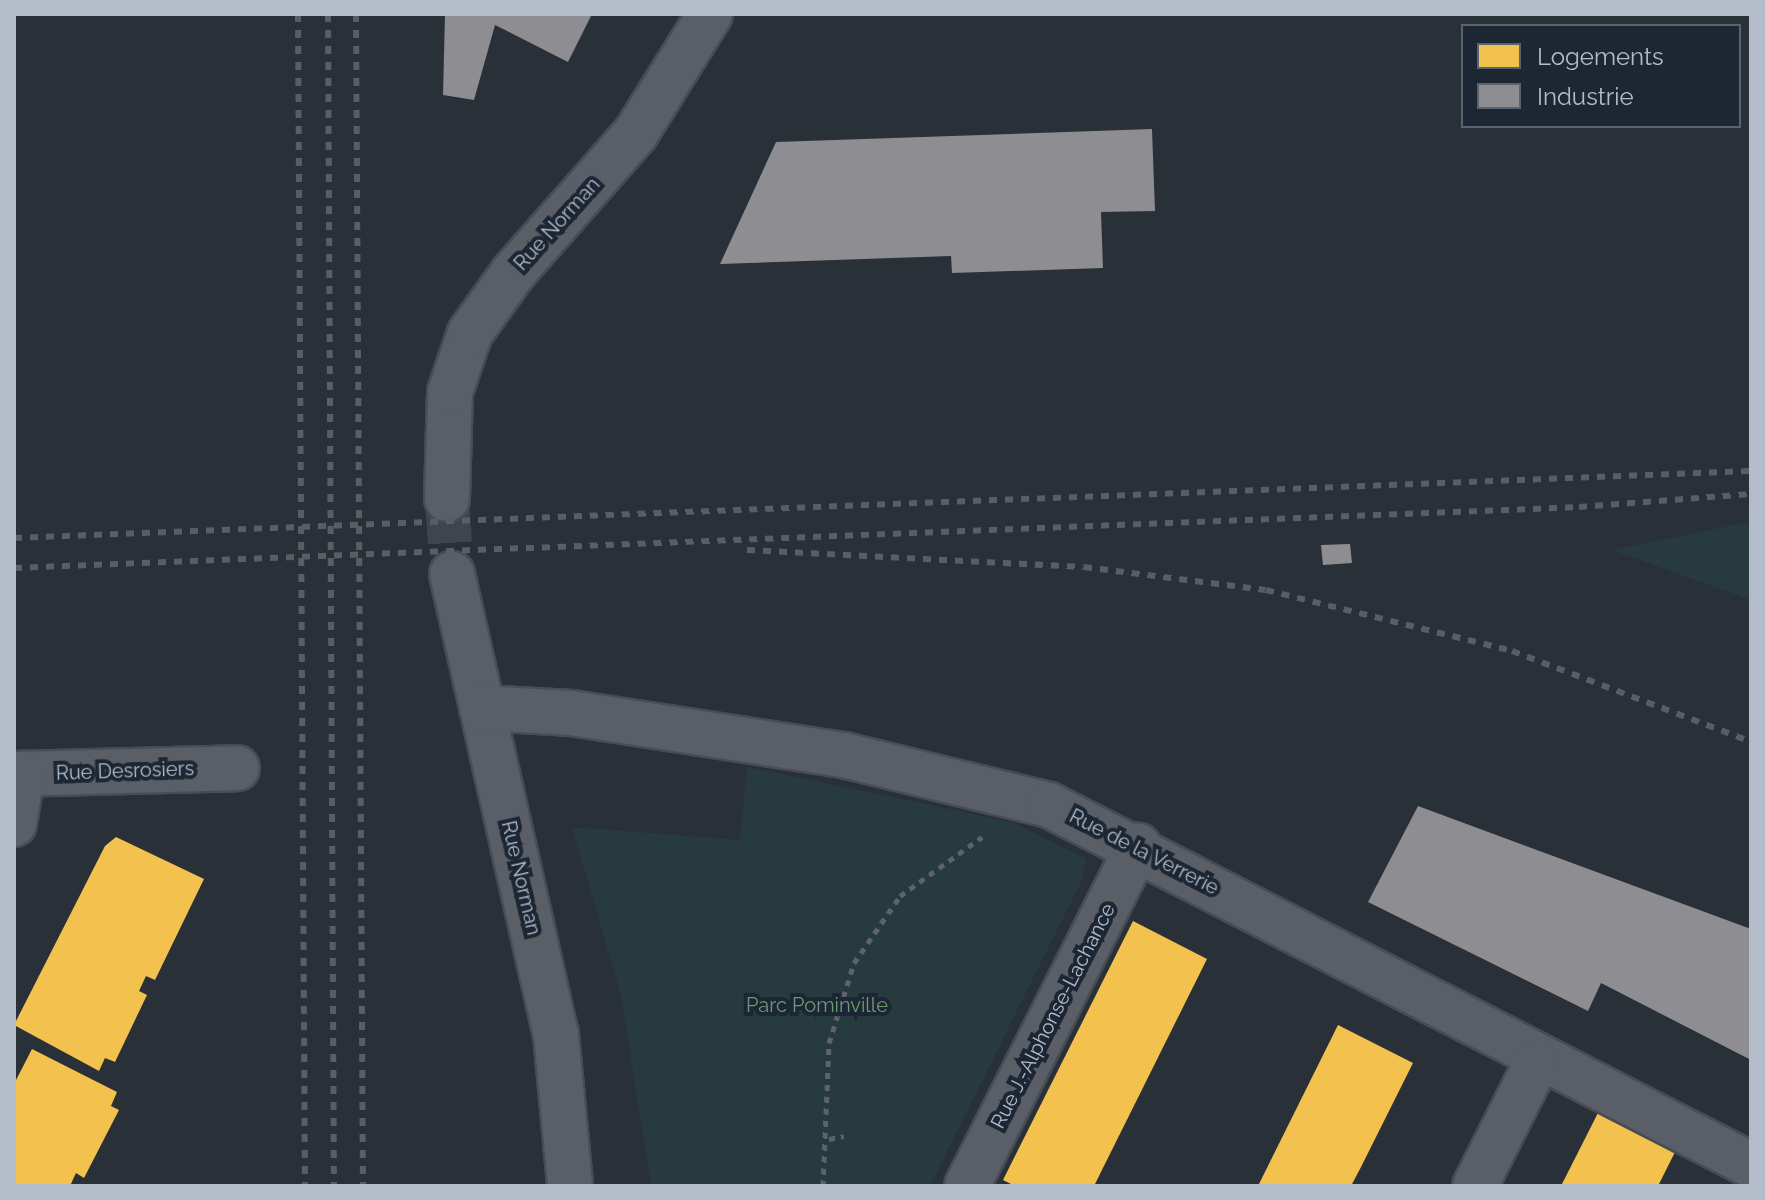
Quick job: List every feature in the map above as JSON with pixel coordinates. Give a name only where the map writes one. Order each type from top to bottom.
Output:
[{"type":"street","name":"Rue Norman","points":[[447,499],[450,392],[470,333],[513,273],[636,133],[710,14]]},
{"type":"street","name":"Rue Norman","points":[[452,574],[556,1034],[570,1186]]},
{"type":"street","name":"Rue de la Verrerie","points":[[482,708],[572,713],[923,770],[1049,805],[1138,846],[1537,1062],[1751,1165]]},
{"type":"street","name":"Rue Desrosiers","points":[[18,774],[237,768]]},
{"type":"street","points":[[14,824],[18,774]]},
{"type":"street","name":"Rue J.-Alphonse-Lachance","points":[[967,1186],[1138,846]]},
{"type":"street","points":[[1475,1186],[1537,1062]]},
{"type":"path","points":[[823,1186],[829,1139],[829,1043],[854,963],[900,896],[988,834]]},
{"type":"path","points":[[829,1139],[844,1136]]},
{"type":"green space","points":[[1749,522],[1751,600],[1612,550]]},
{"type":"green space","name":"Parc Pominville","points":[[747,767],[1012,822],[1086,859],[1081,882],[930,1186],[651,1186],[621,995],[572,827],[740,840]]},
{"type":"building: Logements","points":[[116,837],[204,879],[155,980],[146,976],[139,991],[147,995],[115,1062],[105,1058],[99,1071],[14,1025],[105,846]]},
{"type":"building: Logements","points":[[1133,921],[1207,959],[1094,1186],[1015,1186],[1003,1180]]},
{"type":"building: Logements","points":[[1338,1025],[1413,1063],[1351,1186],[1258,1186]]},
{"type":"building: Logements","points":[[32,1049],[117,1092],[111,1106],[119,1110],[84,1178],[76,1173],[70,1186],[14,1186],[14,1084]]},
{"type":"building: Logements","points":[[1604,1101],[1681,1140],[1658,1186],[1561,1186]]},
{"type":"building: Industrie","points":[[445,14],[592,14],[568,62],[495,25],[474,100],[443,95]]},
{"type":"building: Industrie","points":[[1152,129],[1155,211],[1101,212],[1103,268],[952,273],[951,256],[720,264],[776,142]]},
{"type":"building: Industrie","points":[[1350,544],[1352,563],[1323,565],[1321,545]]},
{"type":"building: Industrie","points":[[1418,806],[1751,929],[1751,1060],[1601,983],[1588,1011],[1368,902]]},
{"type":"tunnel","points":[[447,499],[452,574]]},
{"type":"railway","points":[[298,14],[305,1186]]},
{"type":"railway","points":[[328,14],[334,1186]]},
{"type":"railway","points":[[356,14],[363,1186]]},
{"type":"railway","points":[[14,538],[1751,471]]},
{"type":"railway","points":[[14,568],[1579,507],[1751,494]]},
{"type":"railway","points":[[747,550],[1084,567],[1266,590],[1512,651],[1751,742]]}]
